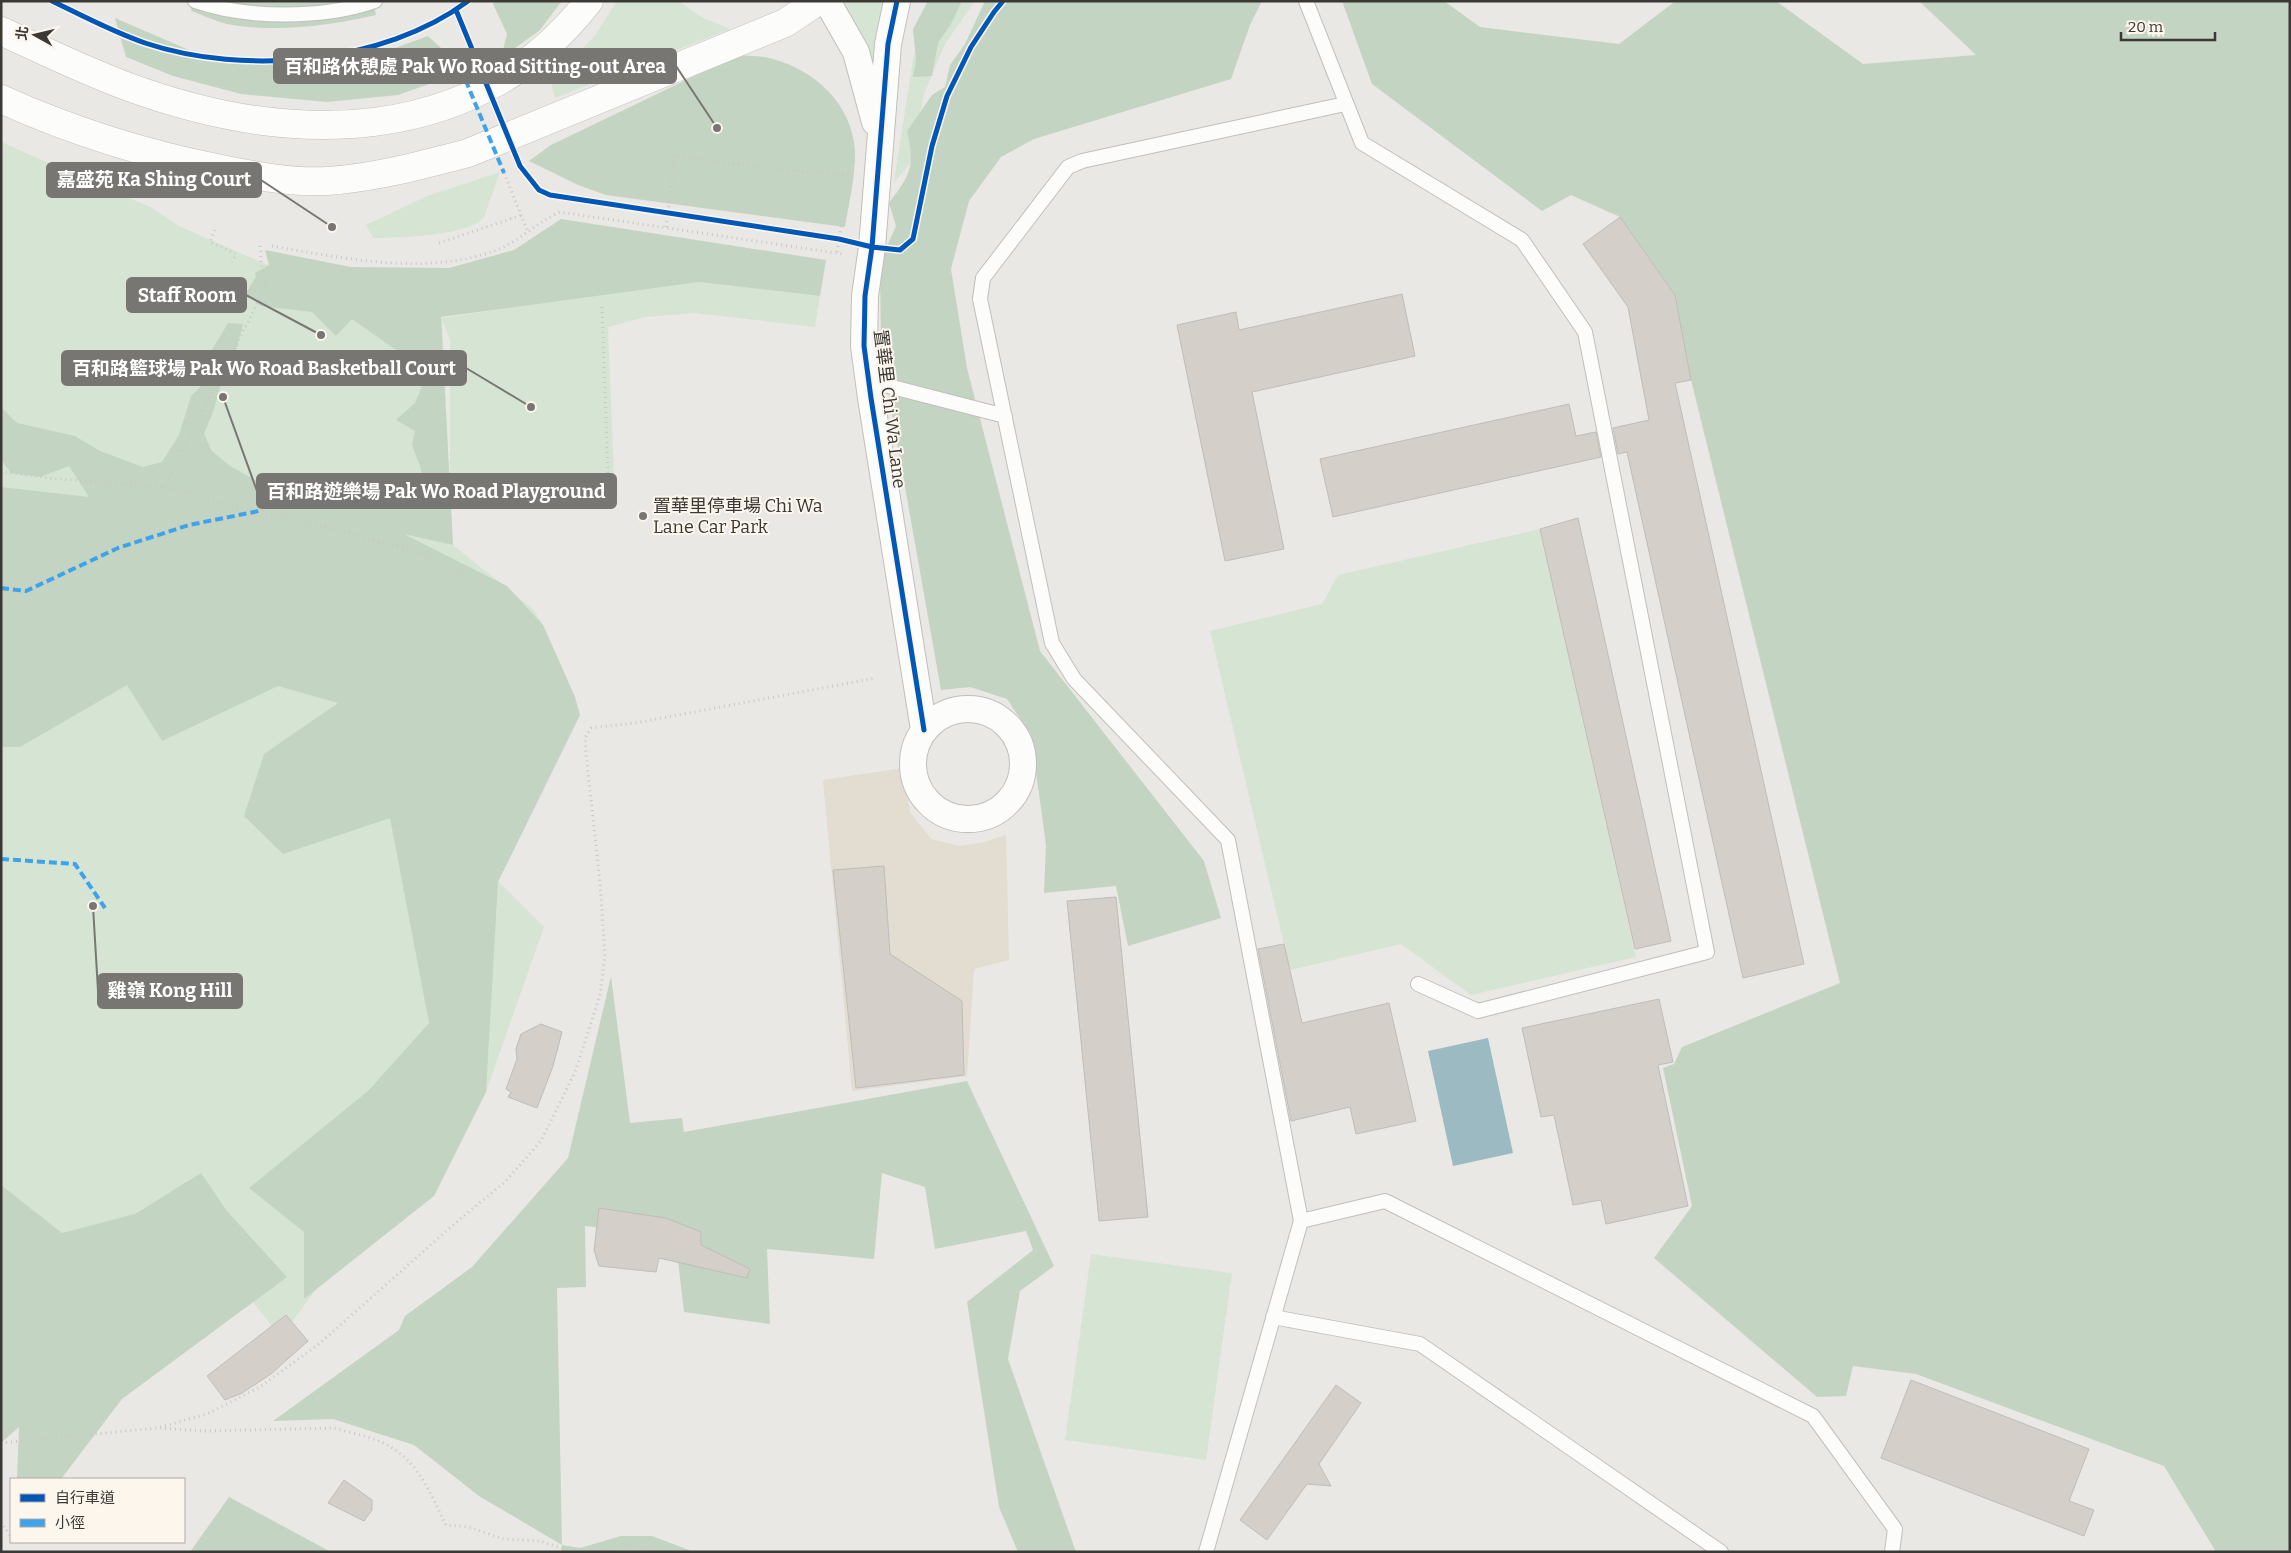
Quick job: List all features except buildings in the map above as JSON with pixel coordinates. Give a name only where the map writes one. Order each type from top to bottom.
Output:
[{"type":"main road","points":[[1,31],[125,86],[202,110],[274,123],[343,126],[399,119],[431,111],[486,89],[533,58],[556,39],[589,1]]},
{"type":"main road","points":[[778,1],[807,1]]},
{"type":"main road","points":[[1,99],[64,125],[185,162],[283,180],[326,181],[426,164],[468,153],[785,23],[818,1]]},
{"type":"street","name":"置華里 Chi Wa Lane","points":[[827,1],[856,52],[879,139]]},
{"type":"street","name":"置華里 Chi Wa Lane","points":[[898,1],[888,44],[879,139],[872,247],[865,296],[864,346],[924,730]]},
{"type":"street","points":[[975,709],[994,715],[1009,726],[1019,743],[1023,762],[1021,780],[1014,796],[1002,809],[986,817],[968,821],[950,818],[935,810],[922,797],[915,781],[912,763],[915,745],[924,730],[938,717],[956,710],[975,709]]},
{"type":"lane","points":[[195,1],[222,9],[276,16],[333,10],[375,1]]},
{"type":"lane","points":[[1306,1],[1345,104],[1362,143],[1522,240],[1585,332],[1707,952],[1478,1011],[1418,984]]},
{"type":"lane","points":[[1206,1552],[1301,1222],[1228,840],[1074,679],[1052,642],[980,299],[983,278],[1068,167],[1082,161],[1345,104]]},
{"type":"lane","points":[[869,381],[1005,416]]},
{"type":"lane","points":[[1301,1222],[1385,1201],[1813,1416],[1895,1529],[1892,1552]]},
{"type":"lane","points":[[1274,1317],[1420,1344],[1721,1552]]},
{"type":"path","points":[[666,227],[675,156],[774,169],[849,175],[847,184]]},
{"type":"path","points":[[504,173],[528,232]]},
{"type":"path","points":[[657,210],[677,213]]},
{"type":"path","points":[[272,246],[356,261],[390,263],[438,261],[494,251],[560,212],[837,252],[843,211]]},
{"type":"path","points":[[438,243],[522,216]]},
{"type":"path","points":[[214,230],[210,242],[236,254],[232,262]]},
{"type":"path","points":[[830,237],[872,247]]},
{"type":"path","points":[[164,487],[266,286],[262,269],[260,243]]},
{"type":"path","points":[[602,307],[608,476]]},
{"type":"path","points":[[1,471],[28,476],[164,487],[194,493],[205,500],[323,526],[423,554],[485,584]]},
{"type":"path","points":[[157,1428],[207,1414],[260,1387],[319,1344],[460,1219],[505,1182],[541,1141],[575,1072],[600,995],[604,946],[600,882],[585,738],[591,728],[635,723],[876,678]]},
{"type":"path","points":[[1,1443],[157,1428],[205,1431],[334,1428],[380,1442],[399,1452],[421,1476],[446,1525],[469,1527],[489,1532],[504,1540],[540,1541],[573,1552]]},
{"type":"path","points":[[1,1522],[10,1535]]},
{"type":"path","points":[[603,1552],[611,1546],[624,1543],[634,1544],[651,1552]]},
{"type":"shaded area","points":[[903,768],[910,812],[931,839],[959,846],[985,842],[1006,835],[1009,960],[974,969],[967,1076],[852,1091],[823,780]]},
{"type":"green space","points":[[192,1],[373,1],[376,15],[302,27],[246,27],[222,23],[191,11]]},
{"type":"green space","points":[[495,1],[562,1],[539,31],[501,58],[507,34],[493,4]]},
{"type":"green space","points":[[617,1],[679,1],[701,17],[730,29],[555,98],[551,83],[596,34]]},
{"type":"green space","points":[[827,1],[899,1],[875,124]]},
{"type":"green space","points":[[928,1],[962,1],[951,24],[938,43],[932,76],[913,77],[916,60],[913,29]]},
{"type":"green space","points":[[929,1],[975,1],[945,44],[924,94],[910,164],[894,182],[913,59]]},
{"type":"green space","points":[[985,1],[1262,1],[1250,25],[1231,79],[1034,139],[1001,157],[969,201],[951,269],[967,368],[1040,651],[1204,861],[1221,918],[1128,946],[1116,886],[1044,893],[1046,845],[1031,735],[1007,699],[970,687],[941,690],[881,352],[880,262],[896,226],[889,203],[902,185],[911,162],[907,131],[932,95],[945,87],[950,65],[965,44]]},
{"type":"green space","points":[[1342,1],[1444,1],[1480,27],[1619,44],[1673,3],[1673,1],[1776,1],[1863,64],[1976,55],[1919,1],[2290,1],[2290,1552],[2216,1552],[2164,1466],[1916,1374],[1853,1366],[1846,1396],[1817,1397],[1654,1258],[1692,1206],[1663,1068],[1674,1064],[1682,1047],[1840,983],[1691,380],[1675,295],[1620,217],[1571,195],[1542,211],[1372,84]]},
{"type":"green space","points":[[115,18],[189,50],[243,61],[313,68],[359,61],[428,36],[466,71],[398,95],[327,102],[241,94],[173,76],[126,57]]},
{"type":"green space","points":[[738,55],[765,57],[781,61],[796,68],[823,86],[843,111],[850,126],[855,152],[845,227],[606,195],[578,185],[529,161],[551,145]]},
{"type":"green space","points":[[1,142],[152,208],[179,226],[270,266],[285,284],[442,318],[593,295],[699,282],[820,296],[815,327],[694,313],[645,317],[608,327],[614,475],[450,487],[453,545],[533,609],[543,625],[561,665],[580,715],[498,881],[544,927],[486,1092],[434,1196],[379,1204],[281,1337],[179,1211],[1,1323]],"holes":[[[442,320],[450,339],[450,472],[449,472]]]},
{"type":"green space","points":[[500,172],[484,217],[464,228],[433,235],[373,238],[366,225],[427,196]]},
{"type":"green space","points":[[561,219],[826,260],[820,296],[699,282],[441,317],[453,545],[404,534],[507,586],[543,625],[575,697],[580,715],[498,882],[486,1092],[434,1196],[304,1299],[304,1232],[249,1188],[369,1090],[429,1023],[390,818],[283,854],[244,816],[264,754],[338,703],[278,686],[162,741],[127,685],[20,747],[1,747],[1,487],[89,497],[69,466],[40,477],[11,473],[1,460],[1,407],[17,423],[75,436],[100,451],[143,467],[162,462],[179,435],[191,396],[204,383],[210,353],[228,323],[243,324],[236,350],[223,377],[214,409],[204,434],[212,451],[230,466],[253,479],[334,509],[359,501],[397,508],[425,498],[421,469],[412,445],[415,431],[396,420],[415,403],[425,379],[419,360],[393,348],[352,319],[336,336],[312,312],[261,306],[246,293],[256,277],[255,273],[269,265],[265,250],[351,267],[449,268],[514,250]]},
{"type":"green space","points":[[1540,529],[1636,957],[1471,995],[1401,944],[1290,970],[1210,631],[1322,604],[1338,575]]},
{"type":"green space","points":[[611,976],[630,1123],[682,1118],[684,1132],[967,1081],[1054,1266],[1020,1291],[1008,1359],[1076,1552],[1018,1552],[999,1507],[967,1302],[1033,1250],[1026,1231],[935,1249],[925,1187],[882,1173],[874,1259],[767,1249],[770,1324],[684,1312],[675,1235],[585,1226],[586,1287],[557,1288],[562,1545],[479,1496],[414,1445],[333,1419],[273,1421],[399,1330],[405,1316],[472,1267],[568,1158]]},
{"type":"green space","points":[[201,1173],[227,1211],[287,1277],[122,1399],[62,1478],[17,1478],[19,1427],[1,1443],[1,1185],[62,1233],[135,1214]]},
{"type":"green space","points":[[1091,1254],[1232,1273],[1206,1460],[1065,1440]]},
{"type":"green space","points":[[229,1497],[331,1552],[190,1552]]},
{"type":"green space","points":[[621,1536],[652,1536],[694,1552],[562,1552],[562,1545],[580,1548]]},
{"type":"water","points":[[1488,1038],[1513,1153],[1453,1166],[1428,1051]]},
{"type":"marked path","points":[[461,69],[504,173]]},
{"type":"marked path","points":[[1,588],[26,591],[118,548],[189,525],[259,511]]},
{"type":"marked path","points":[[1,859],[75,864],[105,908]]},
{"type":"cycle path","points":[[52,1],[110,29],[145,43],[184,53],[225,59],[269,61],[312,58],[355,51],[396,39],[434,22],[468,1]]},
{"type":"cycle path","points":[[897,1],[888,44],[872,247],[865,296],[864,346],[924,730]]},
{"type":"cycle path","points":[[456,10],[520,166],[539,190],[550,195],[900,250],[913,239],[932,146],[947,96],[971,47],[1003,1]]},
{"type":"place","name":"百和路休憩處 Pak Wo Road Sitting-out Area","points":[[717,128]]},
{"type":"place","name":"嘉盛苑 Ka Shing Court","points":[[332,227]]},
{"type":"place","name":"Staff Room","points":[[321,335]]},
{"type":"place","name":"百和路遊樂場 Pak Wo Road Playground","points":[[223,397]]},
{"type":"place","name":"百和路籃球場 Pak Wo Road Basketball Court","points":[[531,407]]},
{"type":"place","name":"置華里停車場 Chi Wa Lane Car Park","points":[[643,516]]},
{"type":"place","name":"雞嶺 Kong Hill","points":[[93,906]]}]
